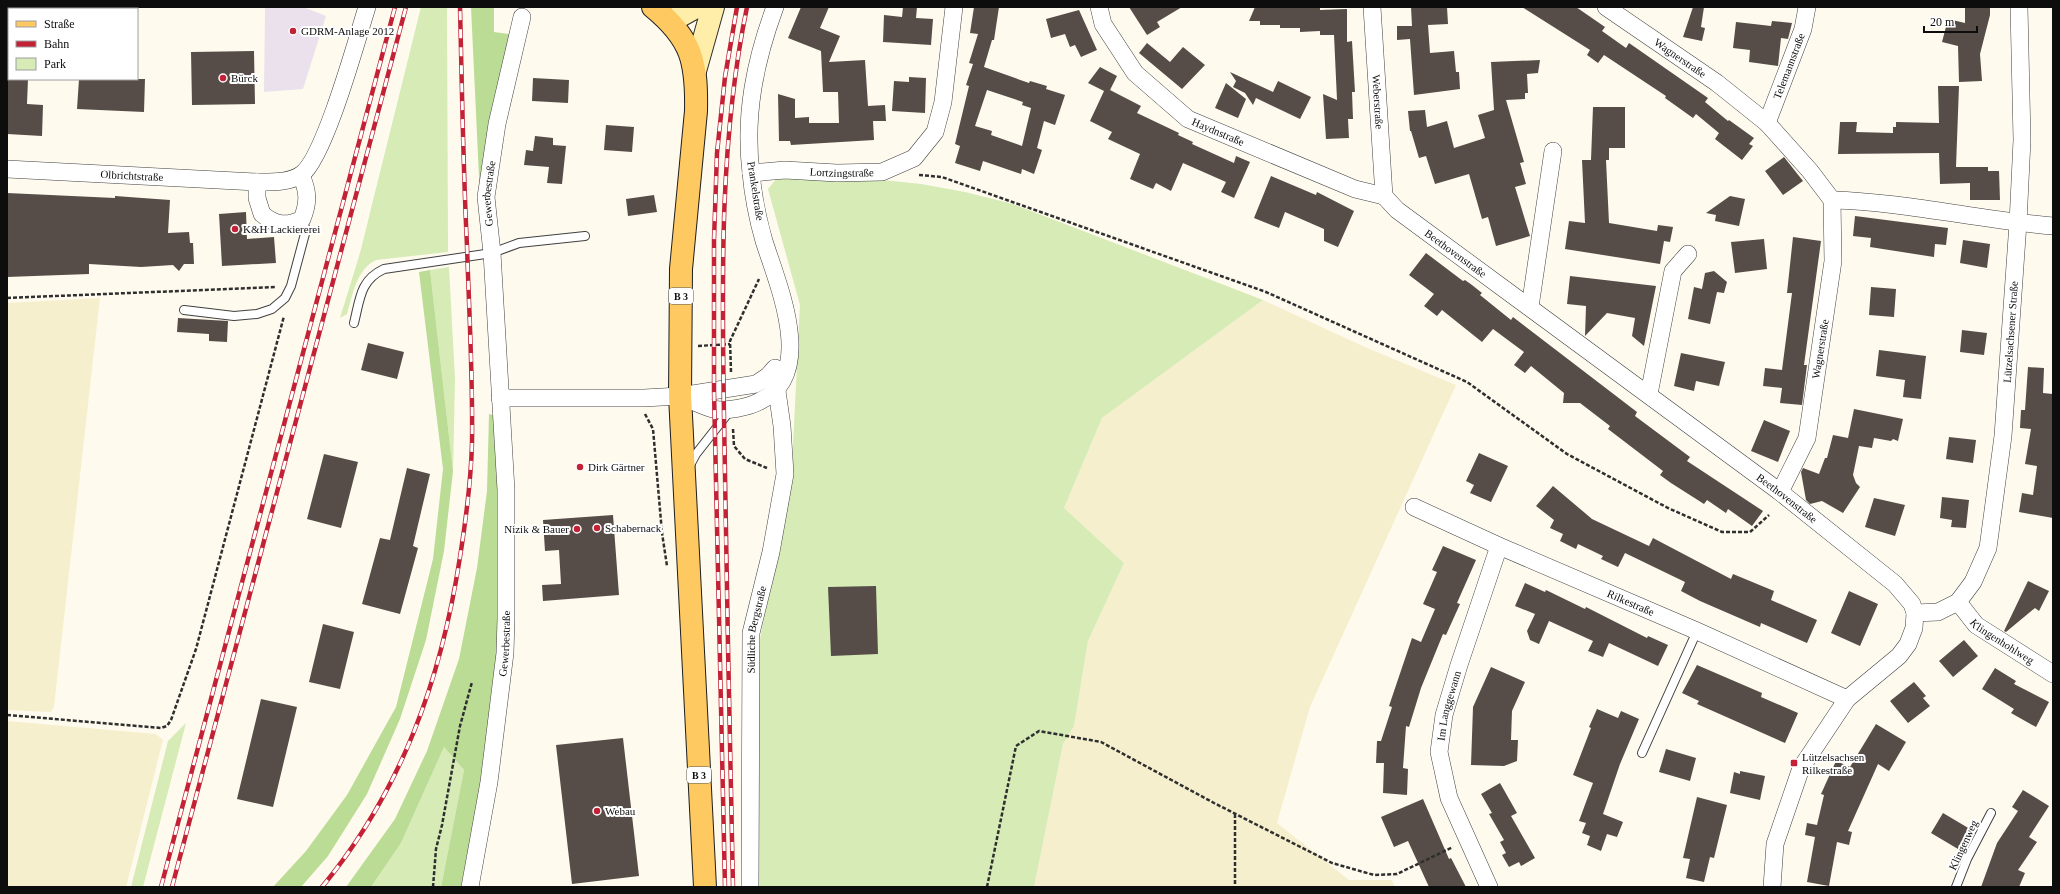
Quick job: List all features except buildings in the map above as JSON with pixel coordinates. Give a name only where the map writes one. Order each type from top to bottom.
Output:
[{"type":"main road","points":[[653,7],[675,14],[696,7]]},
{"type":"main road","points":[[695,71],[713,7]]},
{"type":"main road","name":"B 3","points":[[675,14],[688,45],[695,71],[696,111],[681,269],[680,396],[705,887]]},
{"type":"street","points":[[257,182],[257,198],[262,214],[265,217],[277,224],[283,225],[302,219],[307,207],[308,197],[307,188],[301,174],[308,167],[323,137],[346,75],[367,7]]},
{"type":"street","name":"Prankelstraße","points":[[680,396],[715,410],[751,406],[770,397],[777,391],[787,372],[790,351],[785,304],[764,239],[751,173],[748,123],[751,95],[762,44],[775,7]]},
{"type":"street","name":"Lortzingstraße","points":[[751,173],[785,170],[837,173],[882,172],[914,158],[935,132],[943,102],[954,7]]},
{"type":"street","name":"Haydnstraße","points":[[1099,7],[1103,24],[1135,73],[1188,119],[1355,189],[1384,196]]},
{"type":"street","name":"Weberstraße","points":[[1372,7],[1384,196]]},
{"type":"street","name":"Wagnerstraße","points":[[1606,7],[1718,83],[1767,124],[1810,171],[1832,200],[1833,261],[1807,438],[1780,492]]},
{"type":"street","name":"Telemannstraße","points":[[1767,124],[1803,29],[1807,7]]},
{"type":"street","name":"Lützelsachsener Straße","points":[[1915,613],[1938,612],[1958,602],[1973,582],[1988,548],[2003,436],[2018,223],[2022,140],[2019,7]]},
{"type":"street","name":"Gewerbestraße","points":[[470,887],[489,782],[505,653],[506,490],[492,253],[486,198],[497,124],[522,17]]},
{"type":"street","points":[[1530,307],[1553,151]]},
{"type":"street","name":"Olbrichtstraße","points":[[7,169],[257,182],[279,181],[301,174]]},
{"type":"street","name":"Beethovenstraße","points":[[1384,196],[1397,210],[1649,394],[1780,492],[1895,584],[1912,604],[1915,613]]},
{"type":"street","points":[[1832,200],[1873,201],[2018,223],[2053,226]]},
{"type":"street","points":[[1649,394],[1673,271],[1688,254]]},
{"type":"street","points":[[500,398],[644,398],[680,396],[756,384],[768,376],[790,351]]},
{"type":"street","name":"Südliche Bergstraße","points":[[750,887],[751,633],[771,552],[785,474],[782,426],[777,391],[768,376]]},
{"type":"street","name":"Rilkestraße","points":[[1414,507],[1499,546],[1697,631],[1847,699]]},
{"type":"street","name":"Im Langgewann","points":[[1489,887],[1467,835],[1449,798],[1439,752],[1444,715],[1459,665],[1499,546]]},
{"type":"street","name":"Klingenhohlweg","points":[[1958,602],[1976,625],[2053,674]]},
{"type":"street","points":[[1772,887],[1776,844],[1801,768],[1847,699],[1899,656],[1908,644],[1914,628],[1915,613]]},
{"type":"lane","points":[[184,310],[234,316],[257,314],[272,309],[285,298],[291,286],[306,230],[302,219]]},
{"type":"lane","points":[[354,322],[362,290],[368,279],[374,273],[396,266],[492,253],[519,243],[585,236]]},
{"type":"lane","points":[[683,478],[696,454],[724,417],[732,409]]},
{"type":"lane","points":[[1642,753],[1697,631]]},
{"type":"lane","name":"Klingenweg","points":[[1956,887],[1967,859],[1991,813]]},
{"type":"path","points":[[912,174],[942,177],[1266,292],[1467,382],[1567,454],[1668,508],[1722,532],[1750,532],[1769,515]]},
{"type":"path","points":[[7,298],[291,286],[292,302],[284,316],[196,649],[171,720],[167,726],[162,728],[7,715]]},
{"type":"path","points":[[680,347],[730,344]]},
{"type":"path","points":[[433,887],[436,848],[442,825],[460,726],[472,682]]},
{"type":"path","points":[[986,887],[1016,746],[1039,731],[1101,742],[1235,814],[1332,863],[1374,875],[1397,874],[1455,846],[1467,835]]},
{"type":"path","points":[[1235,814],[1236,887]]},
{"type":"shaded area","points":[[265,7],[303,7],[326,16],[303,89],[264,92]]},
{"type":"shaded area","points":[[100,298],[54,707],[51,712],[7,710],[7,303]]},
{"type":"shaded area","points":[[1263,300],[1365,347],[1456,385],[1310,707],[1277,823],[1349,880],[1392,880],[1395,887],[1034,887],[1063,744],[1074,726],[1088,641],[1124,563],[1064,508],[1102,418]]},
{"type":"shaded area","points":[[7,721],[156,734],[163,740],[126,887],[7,887]]},
{"type":"green space","points":[[421,7],[447,7],[448,252],[376,260],[369,264],[356,283],[347,314],[340,318],[360,253]]},
{"type":"green space","points":[[471,7],[494,7],[494,32],[509,34],[509,47],[480,199]]},
{"type":"green space","points":[[781,173],[854,177],[921,184],[965,192],[1013,204],[1263,300],[1102,418],[1064,508],[1124,563],[1088,641],[1074,726],[1063,744],[1034,887],[751,887],[757,656],[792,465],[800,305],[768,189]]},
{"type":"green space","points":[[449,267],[455,379],[453,471],[430,270]]},
{"type":"green space","points":[[430,270],[453,471],[444,551],[426,640],[400,719],[367,794],[328,856],[301,887],[273,887],[306,851],[347,795],[396,707],[433,559],[443,469],[419,272]]},
{"type":"green space","points":[[489,414],[496,416],[502,570],[495,671],[485,762],[461,887],[441,887],[464,770],[444,747],[401,843],[371,887],[346,887],[395,819],[427,751],[459,659],[477,568],[487,491]]},
{"type":"green space","points":[[186,723],[143,887],[131,887],[168,741]]},
{"type":"green space","points":[[444,747],[464,770],[441,887],[371,887],[401,843]]},
{"type":"railway","points":[[161,887],[395,7]]},
{"type":"railway","points":[[172,887],[406,7]]},
{"type":"railway","points":[[322,887],[350,850],[375,812],[396,772],[414,732],[442,647],[460,557],[469,486],[472,418],[460,7]]},
{"type":"railway","points":[[725,887],[714,391],[714,240],[717,153],[725,77],[737,7]]},
{"type":"railway","points":[[733,887],[725,476],[723,263],[724,212],[731,109],[747,7]]},
{"type":"place","name":"GDRM-Anlage 2012","points":[[293,31]]},
{"type":"place","name":"Bürck","points":[[223,78]]},
{"type":"place","name":"K&H Lackiererei","points":[[235,229]]},
{"type":"place","name":"Dirk Gärtner","points":[[580,467]]},
{"type":"place","name":"Schabernack","points":[[597,528]]},
{"type":"place","name":"Nizik & Bauer","points":[[577,529]]},
{"type":"place","name":"Lützelsachsen Rilkestraße","points":[[1794,763]]},
{"type":"place","name":"Webau","points":[[597,811]]}]
